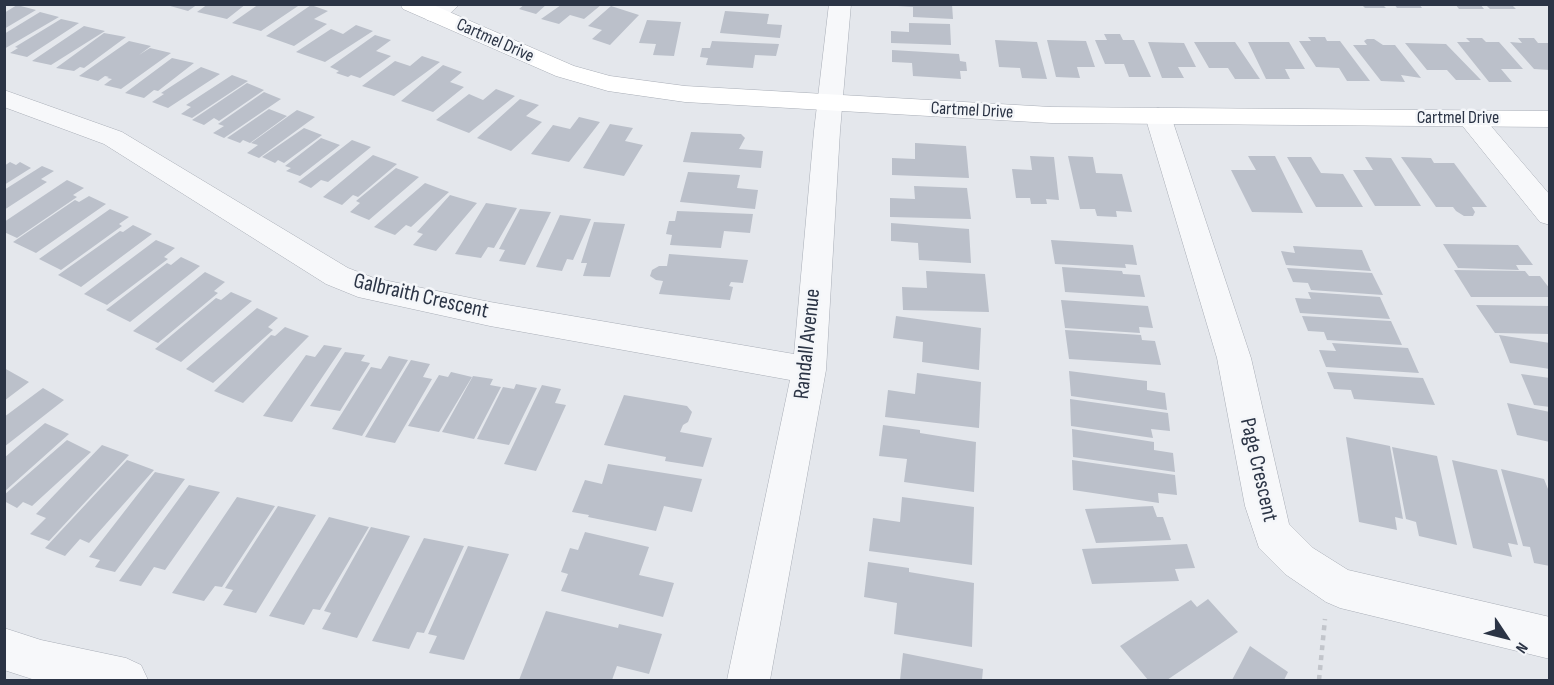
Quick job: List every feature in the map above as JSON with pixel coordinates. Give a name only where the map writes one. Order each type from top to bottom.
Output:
[{"type":"street","name":"Cartmel Drive","points":[[411,4],[442,10],[565,71],[608,83],[685,94],[1003,113],[1550,119]]},
{"type":"street","name":"Randall Avenue","points":[[749,681],[808,370],[840,4]]},
{"type":"street","name":"Galbraith Crescent","points":[[4,98],[112,138],[337,276],[369,289],[490,314],[808,370]]},
{"type":"street","name":"Page Crescent","points":[[1158,116],[1234,358],[1264,506],[1273,535],[1299,561],[1340,588],[1550,638]]},
{"type":"street","points":[[1470,118],[1550,215]]},
{"type":"street","points":[[4,649],[40,662],[126,681]]},
{"type":"path","points":[[1319,681],[1326,606],[1340,588]]},
{"type":"building","points":[[163,4],[198,4],[188,11]]},
{"type":"building","points":[[208,4],[246,4],[227,19],[197,12]]},
{"type":"building","points":[[259,4],[301,4],[261,31],[232,23]]},
{"type":"building","points":[[525,4],[547,4],[536,14],[519,9]]},
{"type":"building","points":[[898,4],[952,4],[953,19],[913,17],[913,7],[898,6]]},
{"type":"building","points":[[1394,4],[1419,4],[1422,8],[1397,8]]},
{"type":"building","points":[[1455,4],[1480,4],[1484,9],[1459,9]]},
{"type":"building","points":[[1485,4],[1511,4],[1516,9],[1490,9]]},
{"type":"building","points":[[17,5],[36,10],[4,29],[4,13]]},
{"type":"building","points":[[311,5],[328,11],[314,19],[327,24],[294,46],[266,36]]},
{"type":"building","points":[[561,5],[601,5],[584,19],[570,15],[559,24],[541,19]]},
{"type":"building","points":[[1362,5],[1383,5],[1386,8],[1365,8]]},
{"type":"building","points":[[611,6],[639,15],[610,45],[592,39],[602,30],[588,26]]},
{"type":"building","points":[[725,11],[769,14],[767,24],[782,25],[780,38],[720,33]]},
{"type":"building","points":[[40,12],[59,17],[4,49],[4,34]]},
{"type":"building","points":[[61,19],[79,23],[27,57],[10,53],[18,48],[15,47]]},
{"type":"building","points":[[647,20],[681,22],[674,56],[653,55],[656,44],[639,43]]},
{"type":"building","points":[[909,23],[950,24],[951,45],[891,43],[891,31],[909,32]]},
{"type":"building","points":[[356,25],[373,31],[325,62],[296,52],[331,29],[343,34]]},
{"type":"building","points":[[84,26],[105,31],[51,65],[32,61]]},
{"type":"building","points":[[104,33],[126,37],[84,68],[80,67],[74,71],[56,68]]},
{"type":"building","points":[[1104,34],[1120,34],[1123,40],[1134,40],[1151,77],[1129,77],[1124,64],[1105,64],[1095,40],[1107,40]]},
{"type":"building","points":[[375,35],[391,40],[376,51],[391,56],[360,78],[336,73],[339,71],[330,67]]},
{"type":"building","points":[[1308,37],[1325,37],[1327,41],[1340,41],[1370,81],[1347,81],[1339,68],[1316,67],[1299,41],[1311,41]]},
{"type":"building","points":[[1466,38],[1482,38],[1486,42],[1499,42],[1523,69],[1501,69],[1512,82],[1489,82],[1457,42],[1470,42]]},
{"type":"building","points":[[1518,38],[1534,38],[1538,43],[1550,43],[1550,70],[1534,69],[1510,42],[1522,43]]},
{"type":"building","points":[[1374,39],[1383,45],[1395,45],[1421,78],[1401,75],[1405,82],[1381,81],[1353,45],[1367,45],[1364,41]]},
{"type":"building","points":[[995,40],[1037,42],[1047,79],[1022,78],[1020,68],[999,67]]},
{"type":"building","points":[[1047,40],[1086,41],[1095,67],[1077,67],[1080,78],[1056,77]]},
{"type":"building","points":[[129,41],[151,46],[139,55],[150,48],[171,53],[121,89],[104,85],[112,79],[107,78],[109,77],[105,76],[98,81],[79,76]]},
{"type":"building","points":[[712,41],[779,44],[776,56],[755,55],[753,68],[706,65],[708,58],[700,57],[702,48],[710,48]]},
{"type":"building","points":[[1148,42],[1184,43],[1196,67],[1178,67],[1184,78],[1162,78]]},
{"type":"building","points":[[1194,42],[1235,42],[1260,79],[1235,79],[1228,68],[1209,68]]},
{"type":"building","points":[[1248,42],[1289,42],[1305,69],[1285,69],[1290,79],[1266,79]]},
{"type":"building","points":[[1405,43],[1446,44],[1481,80],[1456,80],[1447,70],[1427,70]]},
{"type":"building","points":[[892,50],[959,54],[960,61],[966,62],[967,71],[960,71],[961,79],[913,76],[912,63],[892,62]]},
{"type":"building","points":[[422,56],[440,62],[394,96],[362,86],[395,61],[410,66]]},
{"type":"building","points":[[172,58],[194,63],[158,91],[154,90],[144,98],[125,93]]},
{"type":"building","points":[[443,65],[462,72],[450,82],[464,87],[433,112],[401,101]]},
{"type":"building","points":[[201,67],[220,74],[168,108],[152,102],[164,94],[161,93]]},
{"type":"building","points":[[232,75],[248,81],[192,118],[181,114],[191,107],[186,105]]},
{"type":"building","points":[[247,83],[264,90],[219,121],[214,118],[204,125],[192,120]]},
{"type":"building","points":[[496,89],[515,96],[469,133],[436,120],[469,94],[483,100]]},
{"type":"building","points":[[264,92],[281,99],[224,138],[213,133],[224,126],[218,124]]},
{"type":"building","points":[[520,99],[539,105],[526,116],[542,122],[511,151],[477,138]]},
{"type":"building","points":[[269,109],[287,116],[250,143],[243,140],[240,143],[227,138]]},
{"type":"building","points":[[297,110],[315,117],[259,158],[247,153],[258,145],[251,143]]},
{"type":"building","points":[[579,117],[600,122],[569,162],[531,154],[553,125],[570,129]]},
{"type":"building","points":[[610,124],[633,128],[625,141],[643,145],[624,176],[583,168]]},
{"type":"building","points":[[304,128],[322,135],[284,163],[278,160],[275,163],[262,157]]},
{"type":"building","points":[[691,132],[741,134],[745,138],[739,149],[763,151],[761,168],[683,162]]},
{"type":"building","points":[[321,138],[340,145],[300,176],[286,171],[291,168],[285,166]]},
{"type":"building","points":[[352,140],[371,147],[328,182],[321,180],[311,188],[298,182]]},
{"type":"building","points":[[915,143],[966,146],[969,178],[892,175],[892,158],[915,159]]},
{"type":"building","points":[[373,155],[397,164],[358,197],[353,195],[342,205],[323,197]]},
{"type":"building","points":[[1030,156],[1054,157],[1059,200],[1046,199],[1047,204],[1031,204],[1030,198],[1016,198],[1012,169],[1032,170]]},
{"type":"building","points":[[1068,156],[1093,157],[1096,173],[1122,174],[1132,212],[1116,211],[1117,217],[1097,216],[1095,209],[1080,209]]},
{"type":"building","points":[[1248,156],[1275,156],[1303,213],[1252,212],[1231,170],[1256,170]]},
{"type":"building","points":[[1287,157],[1311,157],[1321,173],[1343,174],[1363,207],[1316,207]]},
{"type":"building","points":[[1365,157],[1391,158],[1421,206],[1375,206],[1353,170],[1373,170]]},
{"type":"building","points":[[1401,157],[1431,158],[1434,163],[1454,163],[1487,207],[1472,207],[1475,212],[1473,216],[1464,216],[1453,207],[1436,207]]},
{"type":"building","points":[[10,162],[16,165],[20,162],[31,168],[4,185],[4,166]]},
{"type":"building","points":[[42,166],[54,171],[41,179],[47,182],[4,210],[4,190]]},
{"type":"building","points":[[396,168],[419,177],[369,220],[350,212],[360,203],[356,201]]},
{"type":"building","points":[[688,172],[740,175],[737,188],[758,190],[755,209],[680,202]]},
{"type":"building","points":[[67,180],[84,188],[73,195],[77,197],[17,238],[4,232],[4,222]]},
{"type":"building","points":[[425,183],[449,192],[411,227],[406,225],[395,235],[374,227]]},
{"type":"building","points":[[914,186],[967,188],[971,219],[890,217],[890,198],[915,199]]},
{"type":"building","points":[[450,195],[477,203],[436,251],[413,245],[423,234],[417,232]]},
{"type":"building","points":[[89,196],[106,204],[36,253],[13,242],[75,200],[79,202]]},
{"type":"building","points":[[486,203],[517,208],[494,248],[488,247],[481,258],[455,254]]},
{"type":"building","points":[[110,209],[129,217],[119,224],[122,226],[61,270],[39,259]]},
{"type":"building","points":[[520,209],[551,212],[525,265],[499,261],[505,250],[499,249]]},
{"type":"building","points":[[677,211],[753,214],[750,233],[724,231],[721,248],[670,245],[672,235],[666,234],[669,221],[675,221]]},
{"type":"building","points":[[560,215],[591,219],[573,260],[567,259],[562,271],[536,267]]},
{"type":"building","points":[[594,222],[625,224],[610,277],[583,276],[587,263],[581,263]]},
{"type":"building","points":[[891,223],[969,229],[971,263],[919,260],[918,243],[891,241]]},
{"type":"building","points":[[133,225],[152,234],[81,287],[58,275],[120,231],[123,232]]},
{"type":"building","points":[[156,240],[175,248],[164,257],[168,259],[107,305],[84,294]]},
{"type":"building","points":[[1051,240],[1133,245],[1137,265],[1125,264],[1126,268],[1055,264]]},
{"type":"building","points":[[1443,244],[1518,245],[1533,265],[1516,265],[1519,270],[1458,268]]},
{"type":"building","points":[[1293,246],[1362,250],[1371,271],[1286,265],[1281,251],[1295,253]]},
{"type":"building","points":[[669,254],[748,260],[743,283],[731,282],[729,286],[733,287],[730,300],[659,294],[663,281],[650,276],[652,270],[659,266],[667,266]]},
{"type":"building","points":[[181,257],[200,266],[130,322],[106,310],[167,263],[171,265]]},
{"type":"building","points":[[1062,267],[1122,271],[1123,274],[1140,275],[1145,297],[1065,292]]},
{"type":"building","points":[[1287,268],[1372,273],[1383,295],[1311,290],[1308,283],[1293,282]]},
{"type":"building","points":[[1454,270],[1525,271],[1529,276],[1540,276],[1550,289],[1550,297],[1471,297]]},
{"type":"building","points":[[926,271],[985,274],[989,312],[903,310],[902,287],[927,288]]},
{"type":"building","points":[[205,272],[225,282],[214,291],[218,293],[158,343],[133,331]]},
{"type":"building","points":[[231,292],[252,301],[181,362],[155,349],[216,298],[221,300]]},
{"type":"building","points":[[1308,292],[1380,297],[1390,319],[1300,313],[1295,298],[1311,299]]},
{"type":"building","points":[[1061,300],[1148,306],[1153,328],[1139,327],[1140,333],[1065,328]]},
{"type":"building","points":[[1476,305],[1550,306],[1550,334],[1495,333]]},
{"type":"building","points":[[257,308],[278,318],[268,327],[273,330],[213,383],[186,369]]},
{"type":"building","points":[[896,316],[981,328],[979,370],[922,362],[923,342],[893,338]]},
{"type":"building","points":[[1302,316],[1391,321],[1402,345],[1327,340],[1324,332],[1308,331]]},
{"type":"building","points":[[285,327],[309,336],[243,403],[214,391],[271,335],[275,336]]},
{"type":"building","points":[[1065,330],[1141,335],[1142,340],[1155,341],[1161,365],[1069,359]]},
{"type":"building","points":[[1499,335],[1550,343],[1550,369],[1510,363]]},
{"type":"building","points":[[1332,343],[1408,348],[1419,373],[1326,367],[1319,350],[1336,351]]},
{"type":"building","points":[[324,345],[342,348],[292,422],[263,416],[306,355],[315,357]]},
{"type":"building","points":[[345,352],[365,355],[361,361],[370,363],[340,411],[310,406]]},
{"type":"building","points":[[389,356],[408,360],[362,436],[332,429],[371,367],[381,369]]},
{"type":"building","points":[[411,360],[430,364],[423,377],[432,379],[395,443],[365,437]]},
{"type":"building","points":[[4,368],[29,382],[4,401]]},
{"type":"building","points":[[1069,371],[1147,381],[1147,390],[1165,393],[1167,410],[1071,396]]},
{"type":"building","points":[[451,372],[472,377],[439,432],[408,426],[439,375],[448,377]]},
{"type":"building","points":[[1327,372],[1423,378],[1435,405],[1354,399],[1351,390],[1334,389]]},
{"type":"building","points":[[917,373],[981,382],[979,428],[885,417],[888,390],[915,394]]},
{"type":"building","points":[[1521,374],[1550,378],[1550,407],[1534,405]]},
{"type":"building","points":[[473,376],[493,379],[490,385],[501,387],[474,439],[442,432]]},
{"type":"building","points":[[516,384],[537,388],[509,445],[477,439],[503,387],[514,389]]},
{"type":"building","points":[[542,385],[561,389],[555,403],[566,405],[536,471],[504,464]]},
{"type":"building","points":[[43,388],[64,400],[4,447],[4,417]]},
{"type":"building","points":[[624,395],[687,406],[692,412],[680,432],[712,438],[703,467],[665,461],[666,457],[604,445]]},
{"type":"building","points":[[1070,399],[1168,413],[1170,431],[1151,429],[1153,438],[1071,426]]},
{"type":"building","points":[[1507,403],[1550,412],[1550,442],[1517,435]]},
{"type":"building","points":[[45,423],[69,434],[4,492],[4,458]]},
{"type":"building","points":[[883,425],[976,442],[974,492],[904,482],[907,459],[879,456]]},
{"type":"building","points":[[1072,429],[1154,442],[1154,450],[1173,453],[1175,472],[1073,457]]},
{"type":"building","points":[[1346,437],[1390,446],[1403,519],[1395,517],[1397,530],[1359,522]]},
{"type":"building","points":[[67,440],[91,452],[32,506],[23,502],[17,508],[4,501],[4,495]]},
{"type":"building","points":[[102,445],[129,455],[49,541],[30,534],[46,518],[36,514]]},
{"type":"building","points":[[1392,447],[1437,456],[1457,545],[1419,536],[1416,522],[1406,519]]},
{"type":"building","points":[[127,460],[154,470],[89,543],[80,539],[65,556],[45,548]]},
{"type":"building","points":[[1072,460],[1175,475],[1177,495],[1158,493],[1159,503],[1073,490]]},
{"type":"building","points":[[1452,460],[1497,470],[1518,545],[1508,543],[1512,557],[1473,548]]},
{"type":"building","points":[[608,464],[702,479],[692,512],[664,506],[656,531],[572,512],[585,480],[602,484]]},
{"type":"building","points":[[1501,469],[1544,479],[1550,494],[1550,566],[1534,563],[1530,547],[1523,546]]},
{"type":"building","points":[[155,472],[185,479],[115,572],[95,567],[100,560],[89,557]]},
{"type":"building","points":[[189,485],[220,492],[165,570],[154,567],[141,586],[119,581]]},
{"type":"building","points":[[237,497],[275,506],[222,587],[215,586],[204,601],[172,593]]},
{"type":"building","points":[[902,497],[974,507],[972,565],[869,551],[873,518],[900,522]]},
{"type":"building","points":[[278,506],[316,515],[256,613],[223,605],[233,590],[225,588]]},
{"type":"building","points":[[1153,506],[1157,517],[1163,517],[1171,540],[1096,543],[1085,509]]},
{"type":"building","points":[[329,517],[369,527],[320,610],[313,609],[304,625],[269,616]]},
{"type":"building","points":[[371,527],[410,536],[357,638],[322,629],[331,613],[324,611]]},
{"type":"building","points":[[585,532],[649,547],[639,575],[674,583],[663,617],[561,591],[568,574],[561,572],[570,548],[578,550]]},
{"type":"building","points":[[424,538],[464,546],[424,633],[417,632],[409,649],[372,641]]},
{"type":"building","points":[[1187,544],[1195,568],[1175,569],[1179,581],[1092,584],[1082,549]]},
{"type":"building","points":[[468,546],[509,554],[464,660],[429,653],[437,636],[428,634]]},
{"type":"building","points":[[868,562],[909,568],[909,572],[974,583],[972,647],[894,634],[897,603],[864,597]]},
{"type":"building","points":[[1208,599],[1238,632],[1167,680],[1148,680],[1120,646],[1191,600],[1197,607]]},
{"type":"building","points":[[546,611],[618,628],[619,624],[662,634],[649,674],[617,666],[612,680],[519,680]]},
{"type":"building","points":[[1250,646],[1288,672],[1284,680],[1232,680]]},
{"type":"building","points":[[903,653],[983,669],[982,680],[900,680]]}]
